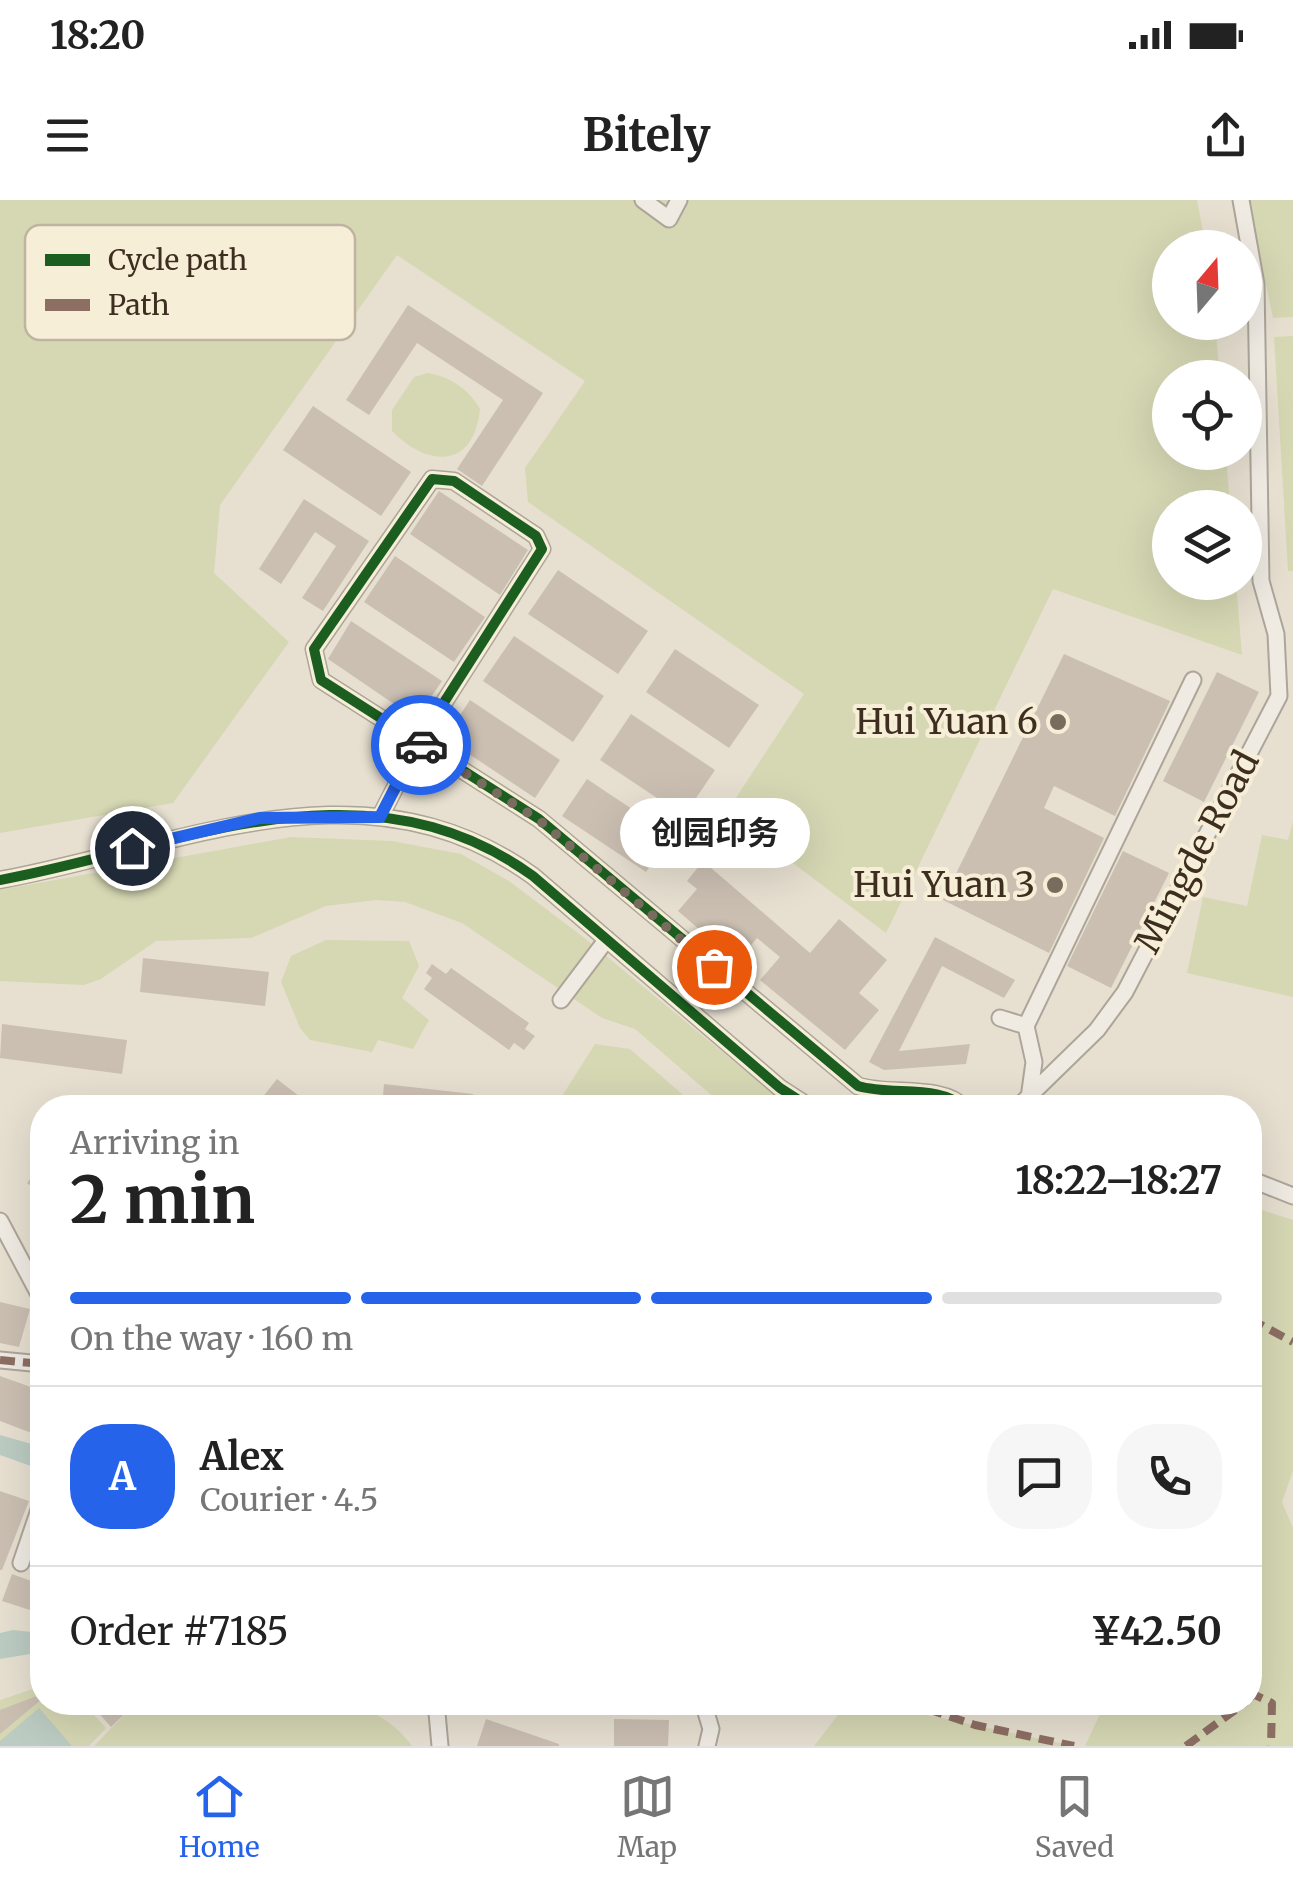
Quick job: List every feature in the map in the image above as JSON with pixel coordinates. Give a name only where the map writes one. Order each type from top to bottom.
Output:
[{"type":"street","points":[[643,200],[669,219],[680,200]]},
{"type":"street","name":"Mingde Road","points":[[1031,1095],[1097,1030],[1124,992],[1279,696],[1276,634],[1261,581],[1256,284],[1241,200]]},
{"type":"street","points":[[380,817],[418,743],[542,549],[536,536],[454,481],[432,479],[314,648],[321,680],[418,743],[539,820],[858,1086],[898,1094],[945,1095]]},
{"type":"street","points":[[1025,1095],[1034,1062],[1026,1026],[1193,680]]},
{"type":"street","points":[[0,880],[238,822],[282,816],[380,817],[442,829],[494,850],[607,939],[791,1095]]},
{"type":"street","points":[[561,1000],[607,939]]},
{"type":"street","points":[[1000,1018],[1026,1026]]},
{"type":"street","points":[[1262,1184],[1293,1196]]},
{"type":"street","points":[[0,1221],[30,1277]]},
{"type":"street","points":[[0,1360],[30,1363]]},
{"type":"street","points":[[21,1563],[30,1536]]},
{"type":"street","points":[[437,1715],[440,1746]]},
{"type":"street","points":[[707,1715],[711,1729],[708,1746]]},
{"type":"green space","points":[[0,200],[1197,200],[1203,230],[1152,230],[1152,340],[1217,340],[1218,360],[1152,360],[1152,470],[1227,470],[1229,490],[1152,490],[1152,600],[1237,600],[1242,655],[1053,589],[886,933],[726,813],[804,694],[528,502],[525,468],[585,381],[397,255],[355,314],[355,225],[25,225],[25,340],[337,340],[220,505],[214,573],[289,642],[173,803],[0,833]]},
{"type":"green space","points":[[1248,200],[1293,200],[1293,317],[1273,318],[1262,266],[1262,230],[1254,230]]},
{"type":"green space","points":[[1293,336],[1293,571],[1288,571],[1274,337]]},
{"type":"green space","points":[[428,373],[458,385],[480,409],[469,443],[447,456],[420,452],[392,431],[392,410],[414,377]]},
{"type":"green space","points":[[1293,821],[1293,997],[1187,973],[1203,897],[1247,906],[1262,835],[1288,840]]},
{"type":"green space","points":[[291,837],[392,841],[461,854],[509,881],[582,936],[774,1095],[711,1095],[635,1029],[602,1018],[462,923],[405,902],[376,900],[326,906],[251,938],[156,941],[101,979],[84,985],[0,981],[0,890]]},
{"type":"green space","points":[[326,940],[409,941],[419,966],[402,998],[429,1020],[413,1049],[378,1040],[372,1052],[310,1040],[300,1028],[281,982],[291,956]]},
{"type":"green space","points":[[595,1044],[630,1049],[683,1095],[563,1095]]},
{"type":"green space","points":[[1262,1210],[1293,1220],[1293,1471],[1282,1502],[1293,1528],[1293,1746],[1085,1746],[1099,1715],[1262,1715]]},
{"type":"green space","points":[[30,1690],[30,1715],[94,1715],[106,1728],[89,1746],[0,1746],[0,1700]]},
{"type":"green space","points":[[124,1715],[376,1715],[412,1746],[94,1746]]},
{"type":"green space","points":[[838,1715],[927,1715],[1074,1746],[814,1746]]},
{"type":"shaded area","points":[[0,1435],[30,1444],[30,1466],[0,1455]]},
{"type":"shaded area","points":[[30,1632],[30,1654],[0,1659],[0,1633]]},
{"type":"shaded area","points":[[31,1715],[45,1715],[72,1746],[0,1746],[0,1741]]},
{"type":"building","points":[[408,305],[543,393],[482,486],[457,469],[503,400],[417,343],[369,415],[346,400]]},
{"type":"building","points":[[313,406],[411,472],[381,516],[283,450]]},
{"type":"building","points":[[439,491],[528,550],[500,595],[410,534]]},
{"type":"building","points":[[304,499],[369,541],[323,611],[302,598],[336,546],[315,532],[281,584],[259,569]]},
{"type":"building","points":[[395,556],[485,617],[454,662],[364,602]]},
{"type":"building","points":[[558,570],[648,631],[618,674],[528,614]]},
{"type":"building","points":[[351,621],[442,681],[416,719],[328,659]]},
{"type":"building","points":[[514,636],[604,696],[573,742],[483,681]]},
{"type":"building","points":[[675,649],[759,705],[729,748],[646,692]]},
{"type":"building","points":[[1064,654],[1170,701],[1115,816],[1054,786],[1044,808],[1104,838],[1049,953],[943,900]]},
{"type":"building","points":[[1217,672],[1259,692],[1204,802],[1163,781]]},
{"type":"building","points":[[470,700],[560,760],[535,798],[445,738]]},
{"type":"building","points":[[631,714],[715,770],[684,816],[600,760]]},
{"type":"building","points":[[587,779],[671,835],[646,872],[562,816]]},
{"type":"building","points":[[1123,851],[1169,873],[1111,988],[1067,966]]},
{"type":"building","points":[[703,861],[810,953],[839,919],[887,960],[859,993],[879,1010],[845,1050],[760,980],[780,957],[757,938],[737,962],[678,911],[697,889],[687,881]]},
{"type":"building","points":[[935,937],[1015,980],[1004,998],[942,966],[899,1051],[970,1044],[966,1064],[884,1070],[869,1062]]},
{"type":"building","points":[[143,958],[269,972],[265,1006],[140,992]]},
{"type":"building","points":[[432,964],[446,974],[451,968],[529,1023],[525,1029],[535,1036],[524,1050],[514,1043],[509,1050],[424,989],[432,978],[426,973]]},
{"type":"building","points":[[2,1024],[127,1040],[122,1074],[0,1058]]},
{"type":"building","points":[[277,1079],[298,1095],[264,1095]]},
{"type":"building","points":[[384,1084],[473,1094],[473,1095],[383,1095]]},
{"type":"building","points":[[0,1302],[30,1309],[19,1347],[0,1343]]},
{"type":"building","points":[[0,1376],[30,1387],[30,1432],[0,1421]]},
{"type":"building","points":[[0,1491],[29,1501],[2,1570],[0,1570]]},
{"type":"building","points":[[12,1574],[30,1581],[30,1610],[2,1601]]},
{"type":"building","points":[[30,1699],[30,1709],[0,1734],[0,1710]]},
{"type":"building","points":[[100,1715],[123,1715],[111,1727]]},
{"type":"building","points":[[486,1719],[559,1744],[559,1746],[477,1746]]},
{"type":"building","points":[[614,1719],[669,1720],[668,1746],[614,1746]]},
{"type":"marked path","points":[[1262,1325],[1293,1342]]},
{"type":"marked path","points":[[0,1360],[30,1363]]},
{"type":"marked path","points":[[1262,1698],[1272,1703],[1271,1746]]},
{"type":"marked path","points":[[945,1715],[1074,1746]]},
{"type":"marked path","points":[[1186,1746],[1228,1715]]},
{"type":"cycle path","points":[[432,479],[454,481],[536,536],[542,549],[419,742],[321,680],[314,649],[432,479]]},
{"type":"cycle path","points":[[380,817],[419,742]]},
{"type":"cycle path","points":[[419,742],[539,819],[858,1086],[939,1095]]},
{"type":"cycle path","points":[[0,880],[271,820],[338,815],[404,821],[469,840],[533,876],[791,1095]]},
{"type":"way so far","points":[[421,745],[539,820],[663,920],[714,967]]},
{"type":"place","name":"Hui Yuan 6","points":[[1058,722]]},
{"type":"place","name":"Hui Yuan 3","points":[[1055,885]]},
{"type":"place","name":"创园印务","points":[[714,967]]},
{"type":"route","points":[[132,848],[260,818],[380,817],[418,743],[421,745]]}]
